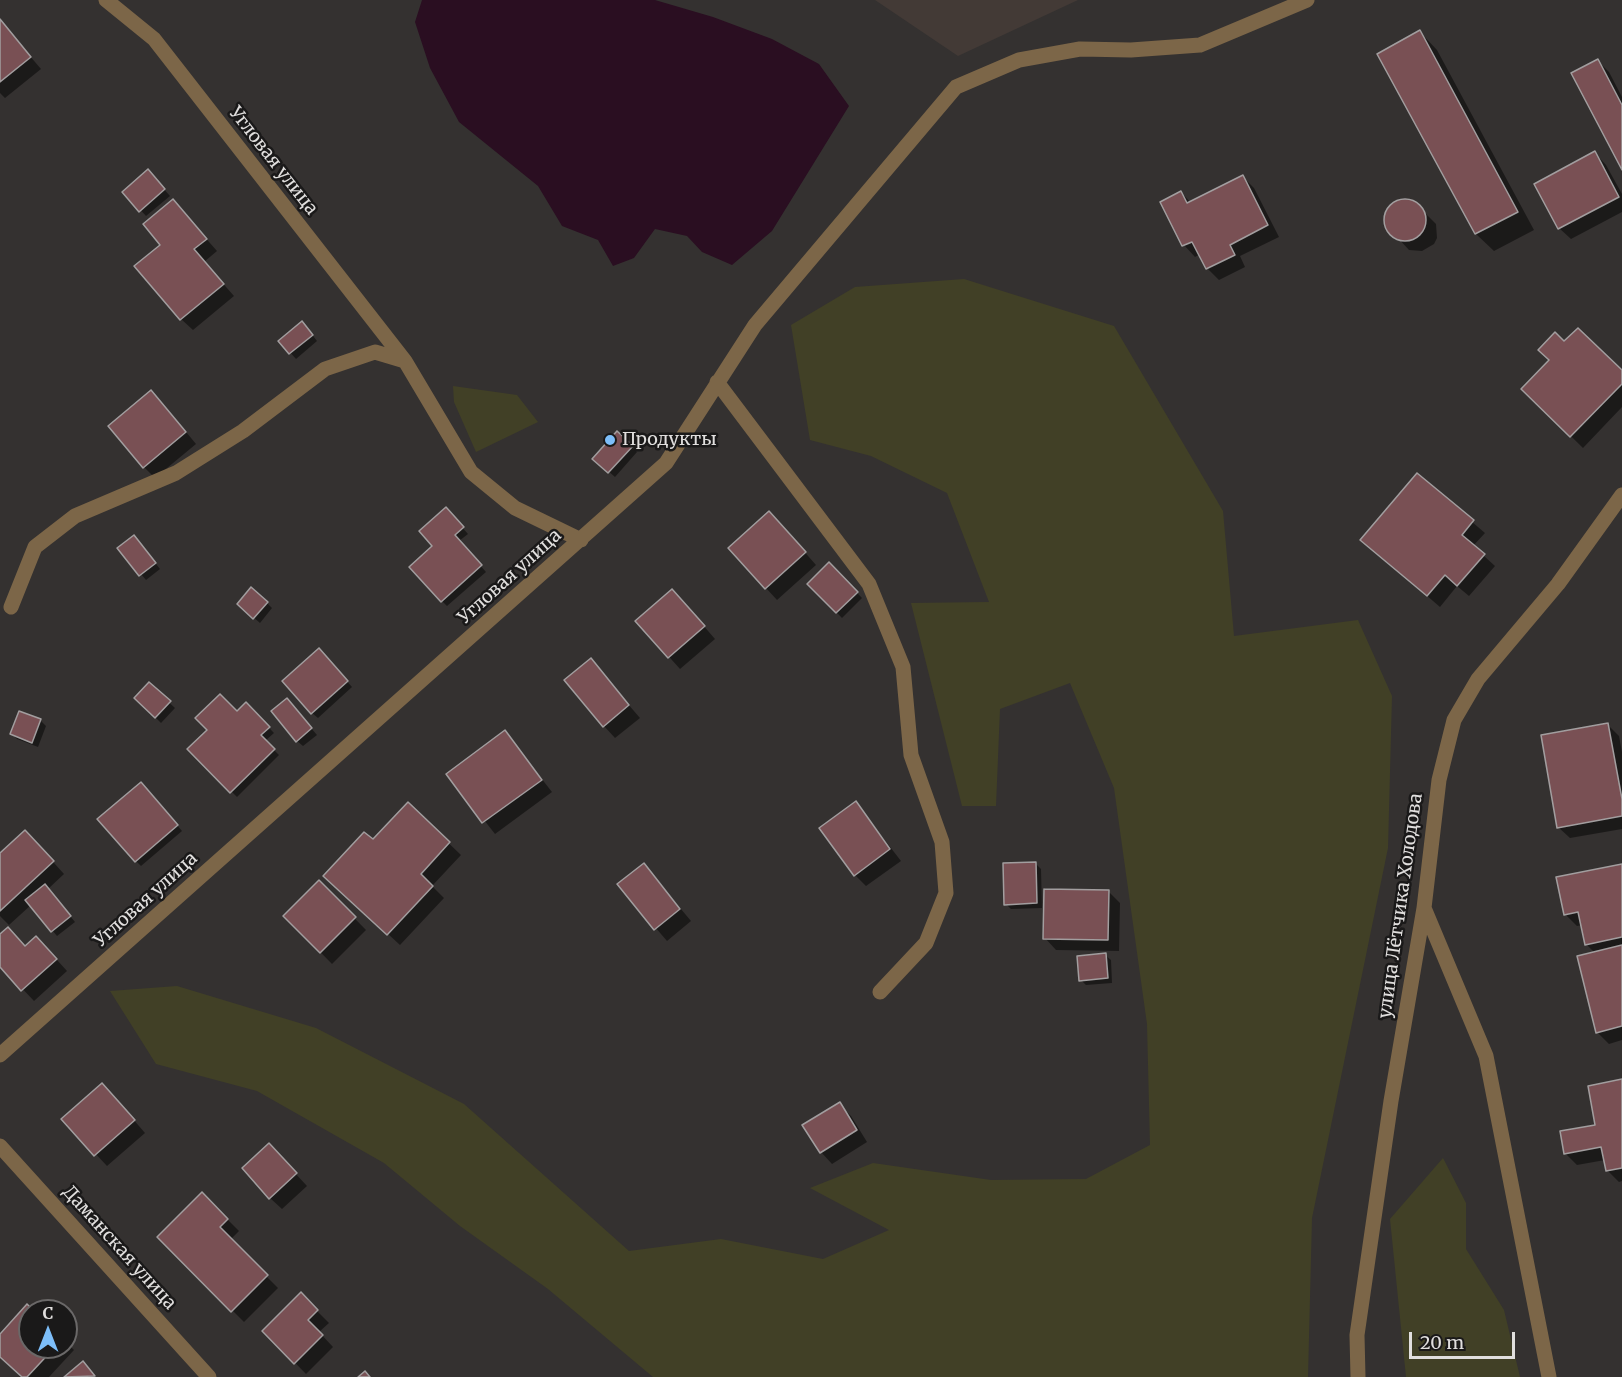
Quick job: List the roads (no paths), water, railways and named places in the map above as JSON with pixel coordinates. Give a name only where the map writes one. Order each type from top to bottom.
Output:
[{"type":"street","name":"Угловая улица","points":[[0,1055],[581,540],[515,508],[471,472],[405,361],[154,39],[106,0]]},
{"type":"street","points":[[581,540],[666,463],[755,325],[956,87],[1019,60],[1070,51],[1200,45],[1307,0]]},
{"type":"street","points":[[11,607],[35,547],[75,516],[176,473],[243,431],[325,369],[375,352],[405,361]]},
{"type":"street","points":[[717,382],[869,584],[903,667],[911,755],[942,842],[946,893],[926,943],[880,992]]},
{"type":"street","name":"улица Лётчика Холодова","points":[[1358,1377],[1357,1335],[1391,1101],[1424,908],[1439,780],[1454,720],[1478,679],[1558,584],[1622,495]]},
{"type":"street","points":[[1424,908],[1486,1056],[1549,1377]]},
{"type":"street","name":"Даманская улица","points":[[0,1146],[209,1377]]},
{"type":"place","name":"Продукты","points":[[610,440]]}]
